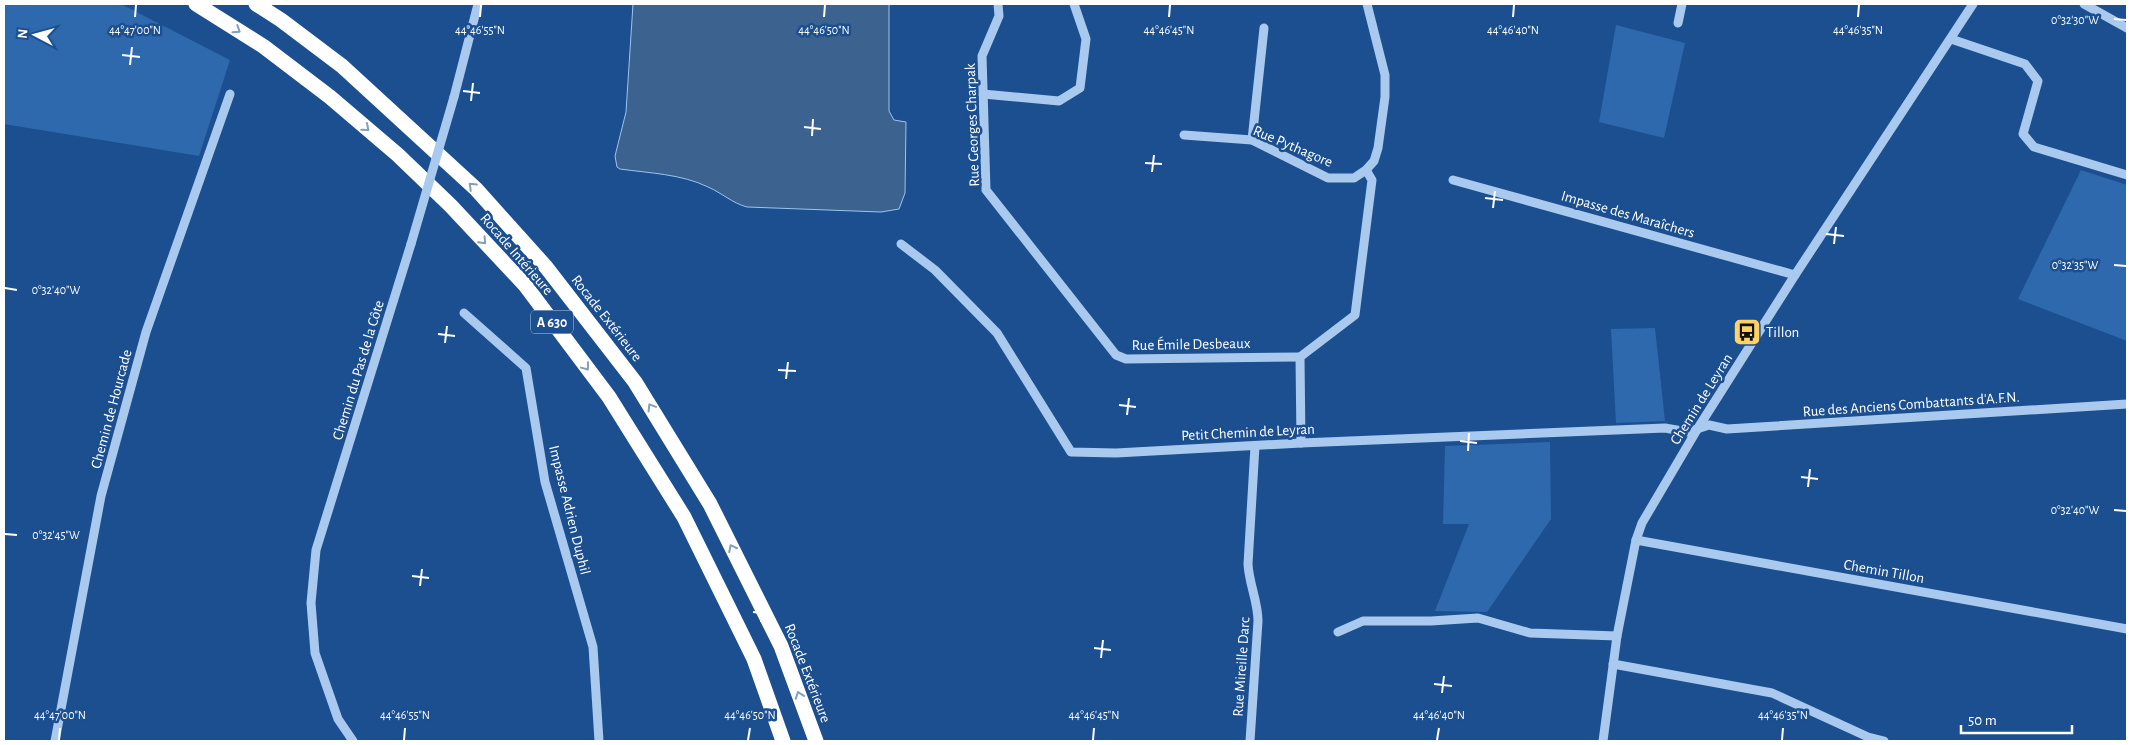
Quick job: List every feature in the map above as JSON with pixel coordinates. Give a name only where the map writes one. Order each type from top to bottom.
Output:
[{"type":"highway","name":"Rocade Intérieure","points":[[196,4],[263,46],[330,97],[398,155],[451,206],[524,285],[609,397],[684,517],[754,659],[783,741]]},
{"type":"highway","name":"Rocade Extérieure","points":[[256,4],[281,20],[342,66],[476,189],[546,268],[635,382],[710,504],[781,646],[816,741]]},
{"type":"street","name":"Chemin du Pas de la Côte","points":[[354,741],[338,719],[315,653],[311,603],[316,550],[411,244],[454,97],[478,4]]},
{"type":"street","name":"Rue Georges Charpak","points":[[998,4],[999,16],[982,56],[986,190],[1096,330]]},
{"type":"street","points":[[983,94],[1058,101],[1080,88],[1086,38],[1074,4]]},
{"type":"street","points":[[1301,443],[1300,357],[1355,315],[1372,180],[1366,170],[1374,161],[1378,148],[1385,97],[1384,75],[1367,4]]},
{"type":"street","points":[[1678,23],[1682,4]]},
{"type":"street","name":"Chemin de Leyran","points":[[1603,741],[1616,636],[1636,540],[1642,523],[1698,428],[1795,275],[1973,4]]},
{"type":"street","points":[[2084,4],[2127,28]]},
{"type":"street","points":[[1252,140],[1264,28]]},
{"type":"street","points":[[1951,39],[2025,64],[2038,80],[2023,134],[2034,147],[2127,175]]},
{"type":"street","name":"Chemin de Hourcade","points":[[55,741],[101,496],[146,332],[230,94]]},
{"type":"street","name":"Rue Pythagore","points":[[1184,135],[1252,140],[1328,178],[1354,178],[1366,170]]},
{"type":"street","name":"Impasse des Maraîchers","points":[[1453,180],[1795,275]]},
{"type":"street","name":"Petit Chemin de Leyran","points":[[901,244],[936,270],[996,333],[1071,452],[1116,453],[1301,443],[1665,428],[1688,432],[1698,428]]},
{"type":"street","name":"Impasse Adrien Duphil","points":[[464,312],[526,368],[545,482],[593,647],[599,741]]},
{"type":"street","name":"Rue Émile Desbeaux","points":[[1096,330],[1116,355],[1126,359],[1300,357]]},
{"type":"street","name":"Rue des Anciens Combattants d'A.F.N.","points":[[1698,428],[1709,425],[1727,429],[2127,404]]},
{"type":"street","name":"Rue Mireille Darc","points":[[1250,741],[1258,621],[1258,607],[1248,573],[1255,446]]},
{"type":"street","name":"Chemin Tillon","points":[[1636,540],[2127,629]]},
{"type":"street","points":[[1338,632],[1363,621],[1431,622],[1478,618],[1530,634],[1616,636]]},
{"type":"street","points":[[1613,664],[1772,693],[1868,737],[1884,741]]},
{"type":"shaded area","points":[[4,4],[121,4],[230,60],[199,156],[4,124]]},
{"type":"shaded area","points":[[633,4],[889,4],[889,111],[894,120],[906,122],[905,193],[899,209],[881,212],[747,207],[708,187],[687,179],[617,167],[615,156],[626,112]]},
{"type":"shaded area","points":[[1616,25],[1685,43],[1664,138],[1599,122]]},
{"type":"shaded area","points":[[2081,170],[2127,185],[2127,341],[2018,299]]},
{"type":"shaded area","points":[[1655,328],[1665,421],[1616,423],[1611,329]]},
{"type":"shaded area","points":[[1550,442],[1551,519],[1487,612],[1435,611],[1469,524],[1443,524],[1445,446]]},
{"type":"place","name":"Tillon","points":[[1747,332]]}]
